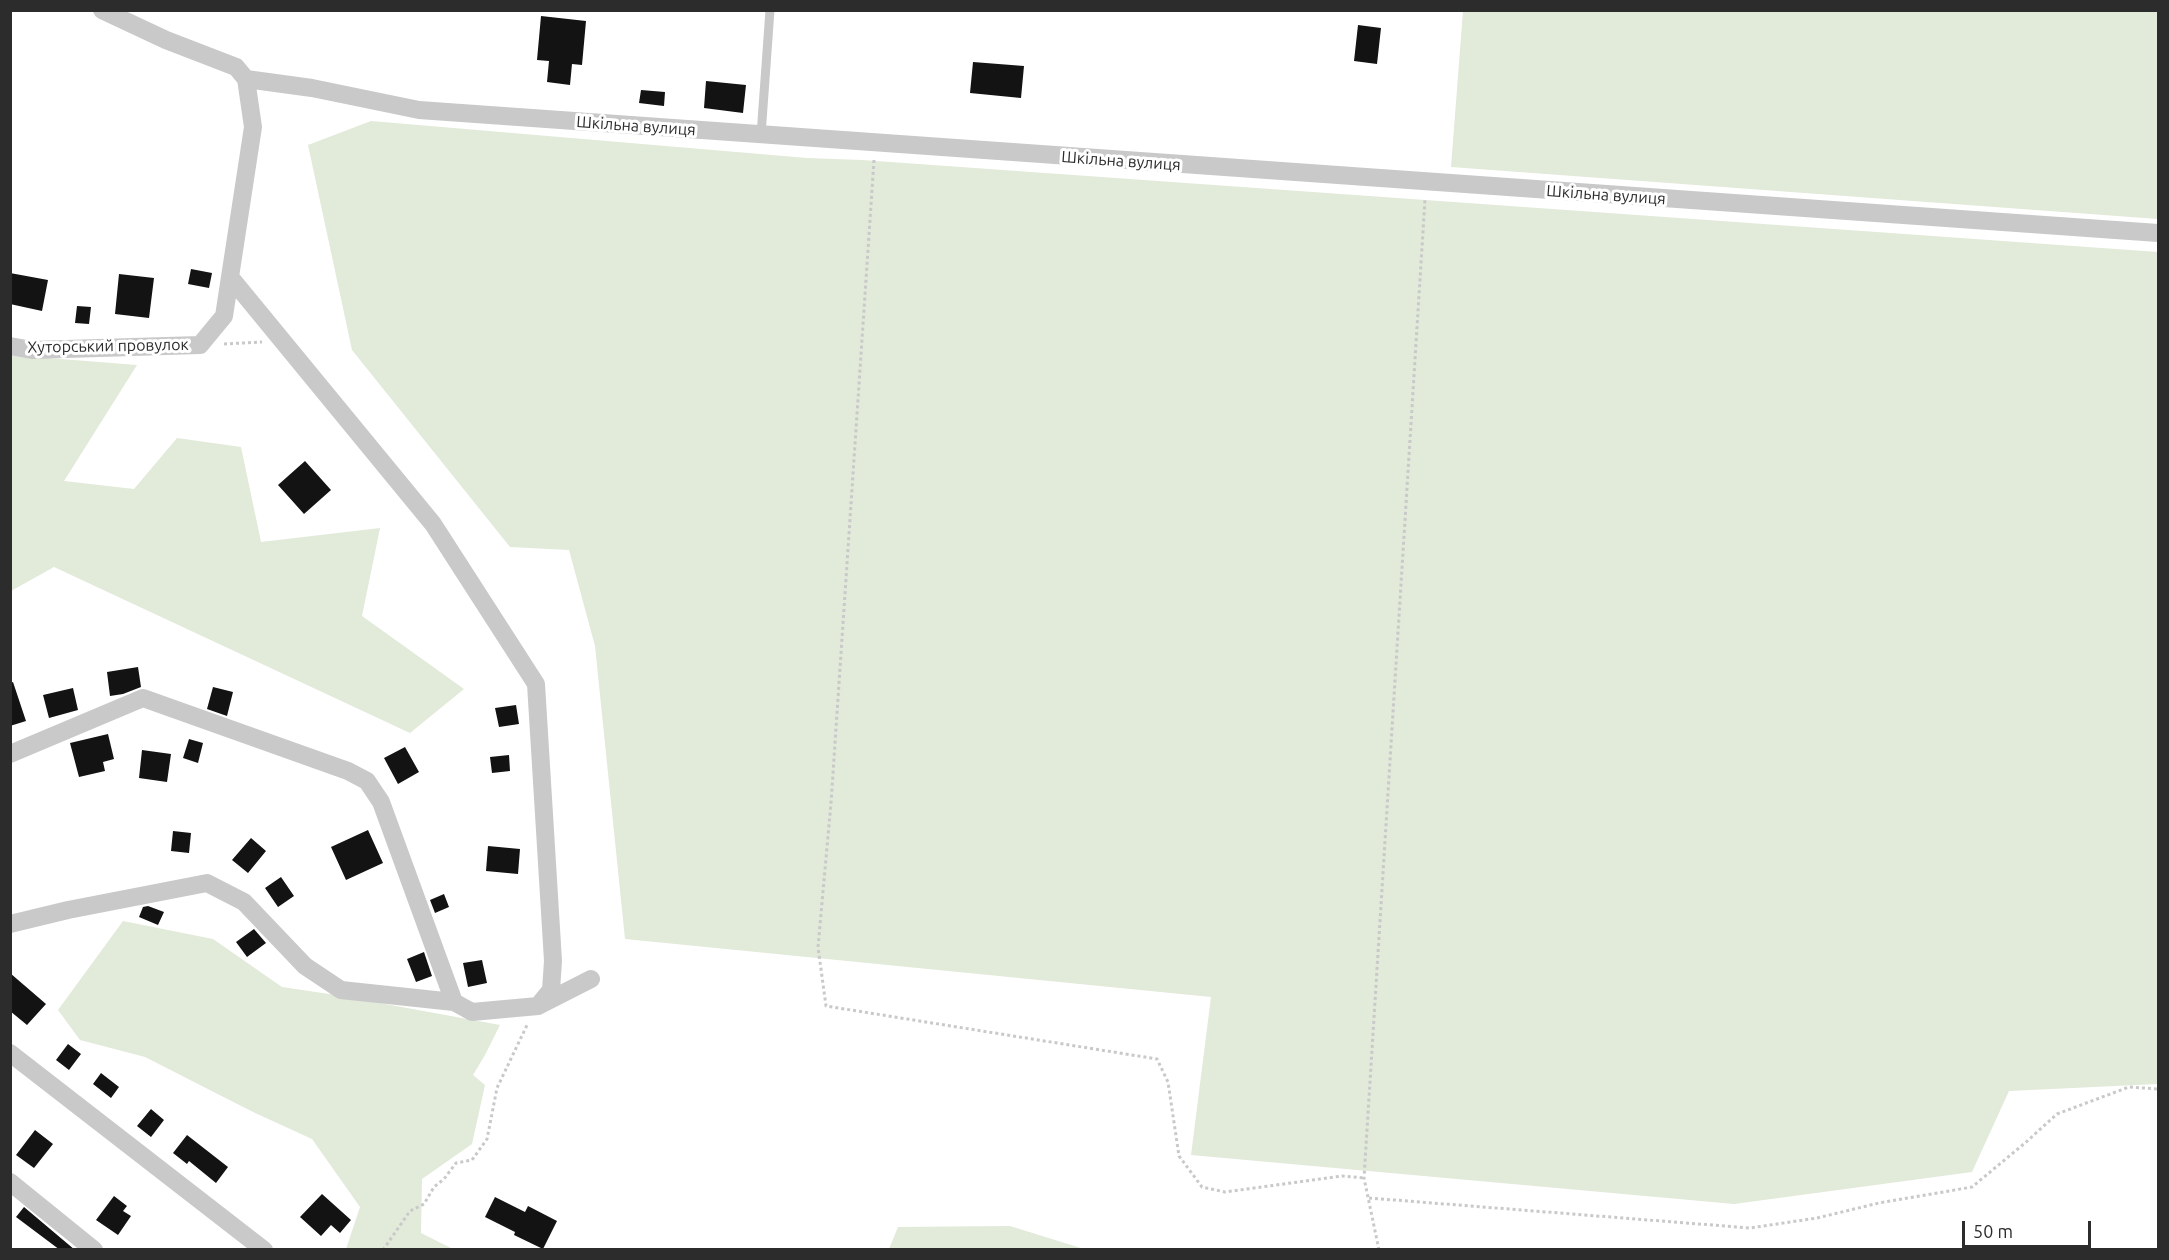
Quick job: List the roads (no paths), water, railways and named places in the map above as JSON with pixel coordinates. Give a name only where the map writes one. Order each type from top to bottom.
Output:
[{"type":"street","name":"Шкільна вулиця","points":[[102,10],[166,40],[236,67],[246,79],[312,88],[419,110],[2158,233]]},
{"type":"street","name":"Хуторський провулок","points":[[10,346],[32,350],[200,345],[224,316],[253,127],[246,79]]},
{"type":"street","points":[[230,277],[433,524],[536,684],[554,961],[551,990],[538,1006]]},
{"type":"street","points":[[10,754],[143,698],[348,771],[367,781],[381,802],[454,1002]]},
{"type":"street","points":[[10,924],[68,910],[207,883],[244,902],[305,966],[342,990],[454,1002],[472,1012],[538,1006],[591,979]]},
{"type":"street","points":[[10,1053],[264,1250]]},
{"type":"street","points":[[10,1182],[94,1250]]},
{"type":"lane","points":[[761,135],[770,10]]}]
